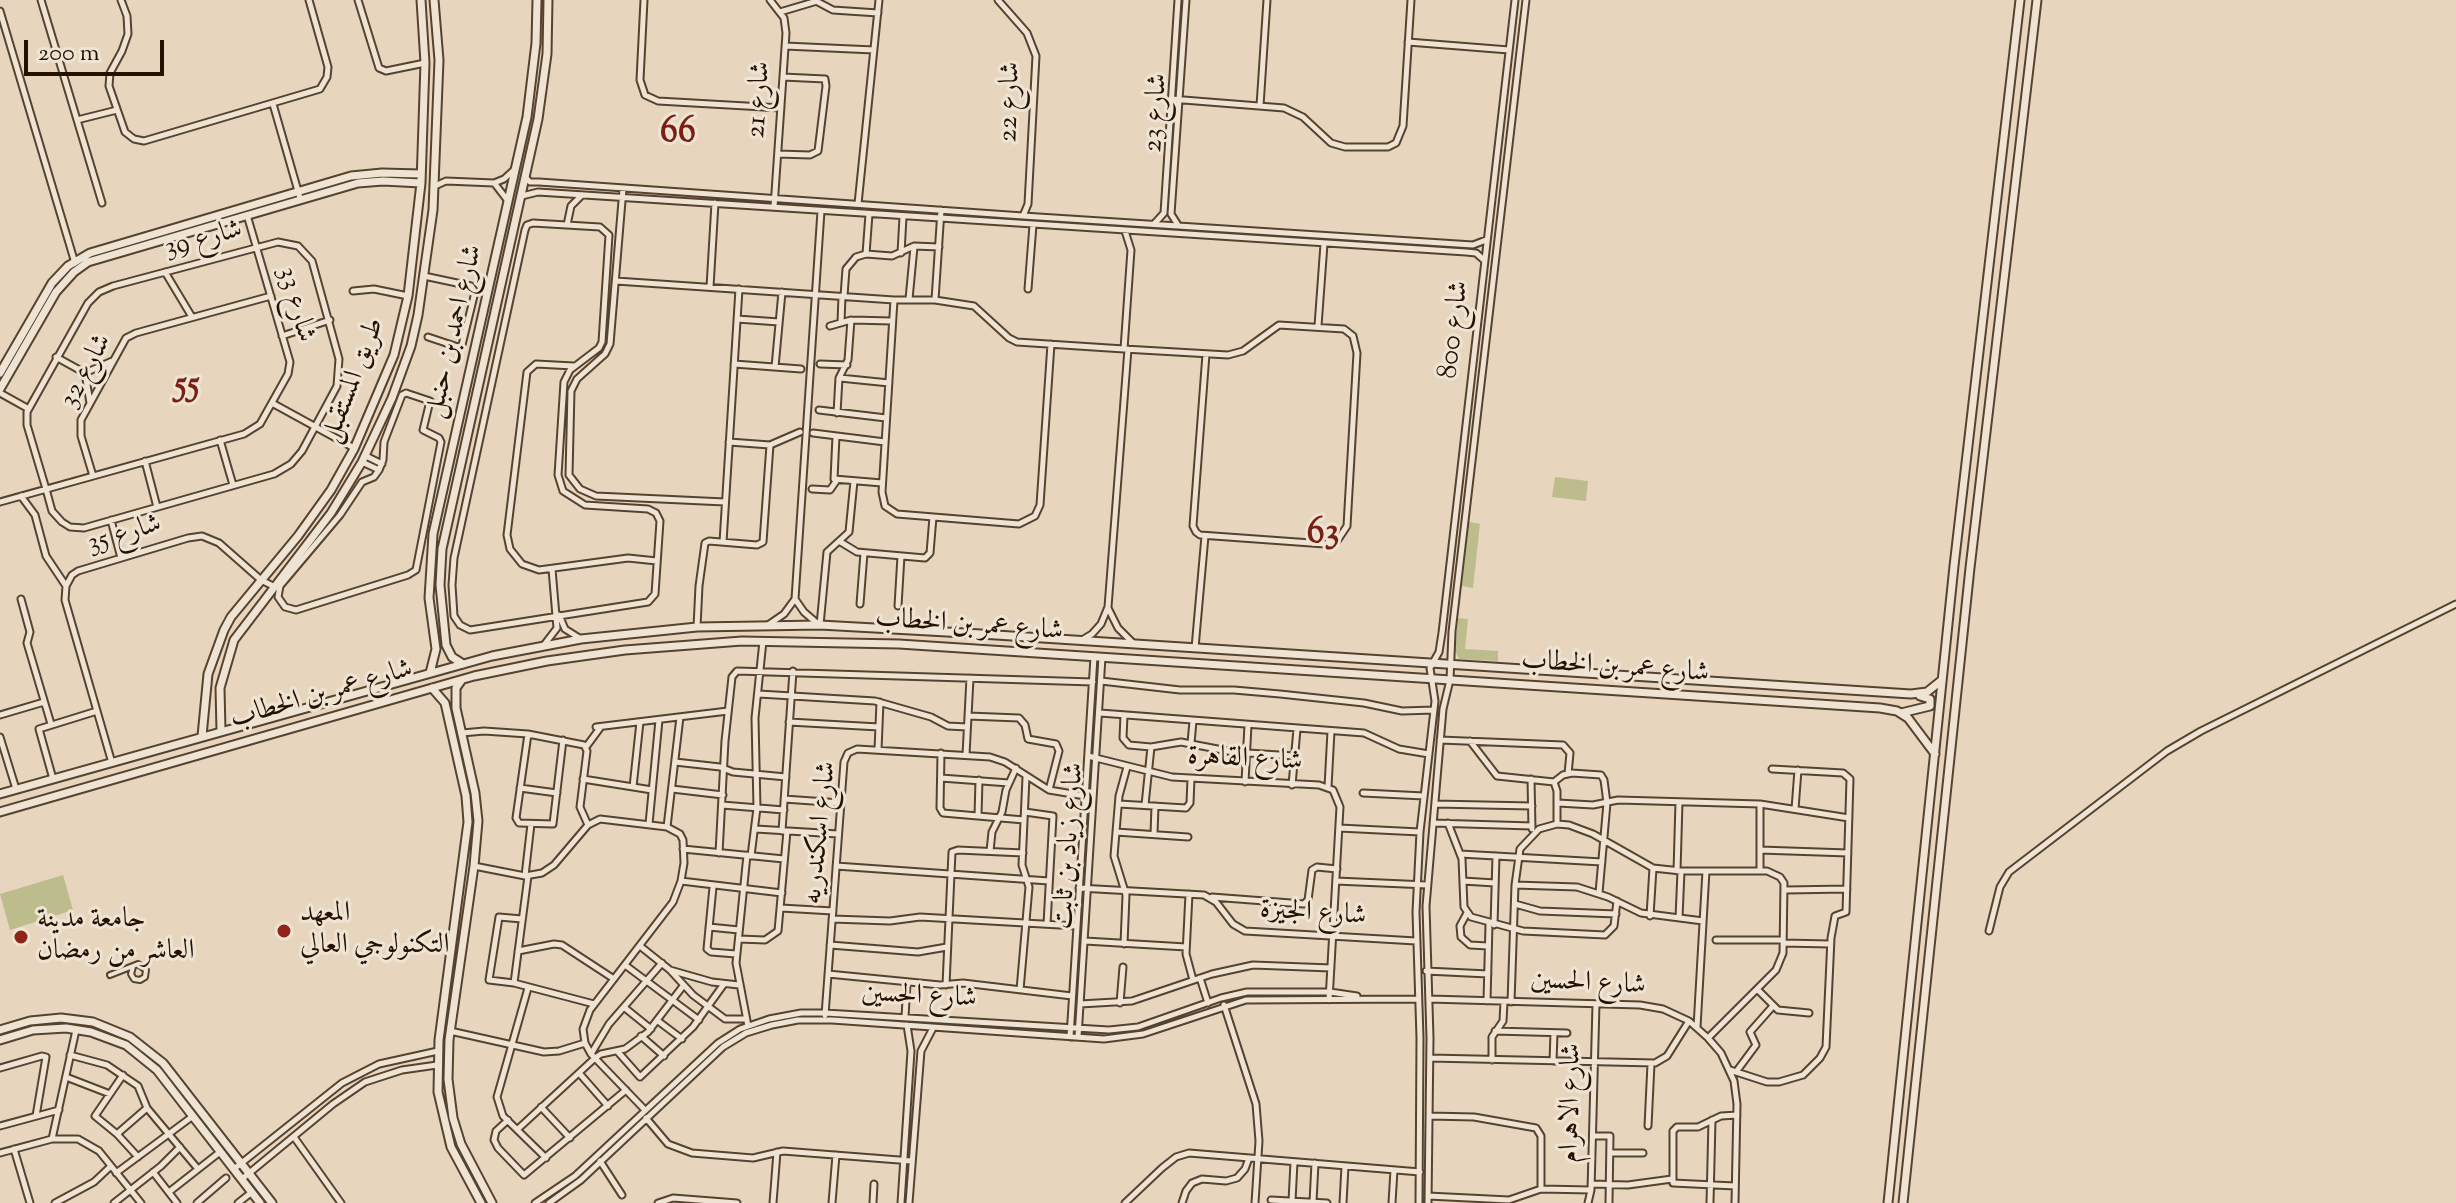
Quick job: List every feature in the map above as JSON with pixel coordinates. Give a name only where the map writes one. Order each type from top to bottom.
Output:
[{"type":"street","points":[[41,0],[102,203]]},
{"type":"street","points":[[123,0],[128,34],[109,79],[125,132],[134,139],[144,141],[317,91],[327,77],[327,62],[309,0]]},
{"type":"street","points":[[358,0],[379,68],[386,71],[425,63]]},
{"type":"street","name":"طريق المستقبل","points":[[202,736],[205,690],[217,644],[231,617],[323,501],[354,449],[389,369],[408,296],[415,249],[424,116],[421,0]]},
{"type":"street","name":"طريق المستقبل","points":[[221,731],[220,688],[228,655],[241,628],[331,513],[364,459],[406,363],[429,249],[435,186],[439,60],[434,0]]},
{"type":"street","name":"شارع احمد بن حنبل","points":[[463,664],[452,657],[446,645],[440,585],[442,549],[527,117],[536,43],[537,0]]},
{"type":"street","name":"شارع احمد بن حنبل","points":[[430,673],[436,649],[429,598],[433,534],[538,119],[547,54],[548,0]]},
{"type":"street","points":[[644,0],[640,80],[645,95],[658,101],[781,108]]},
{"type":"street","points":[[770,0],[780,12],[817,1],[833,10],[878,13]]},
{"type":"street","points":[[858,204],[879,0]]},
{"type":"street","name":"شارع 22","points":[[998,0],[1027,33],[1036,56],[1028,204],[1023,216]]},
{"type":"street","name":"شارع 23","points":[[1154,224],[1164,213],[1178,0]]},
{"type":"street","name":"شارع 23","points":[[1179,225],[1171,214],[1186,0]]},
{"type":"street","points":[[1260,106],[1267,0]]},
{"type":"street","points":[[1171,99],[1284,108],[1297,113],[1325,140],[1338,146],[1388,147],[1396,143],[1401,135],[1411,0]]},
{"type":"street","name":"شارع 800","points":[[1419,1203],[1417,884],[1435,707],[1430,668],[1441,641],[1515,0]]},
{"type":"street","name":"شارع 800","points":[[1428,1199],[1430,1058],[1426,971],[1427,885],[1443,704],[1450,680],[1526,0]]},
{"type":"street","points":[[1888,1203],[1954,566],[2020,0]]},
{"type":"street","points":[[1903,1203],[1970,568],[2037,0]]},
{"type":"street","points":[[0,11],[76,265]]},
{"type":"street","name":"شارع 21","points":[[774,207],[786,25],[780,12]]},
{"type":"street","points":[[1408,42],[1509,50]]},
{"type":"street","points":[[785,46],[874,50]]},
{"type":"street","points":[[778,154],[810,155],[818,151],[826,86],[825,79],[783,77]]},
{"type":"street","points":[[273,104],[299,194]]},
{"type":"street","points":[[77,120],[117,110]]},
{"type":"street","points":[[424,116],[438,116]]},
{"type":"street","points":[[527,117],[538,119]]},
{"type":"street","points":[[435,186],[446,181],[494,183],[516,168]]},
{"type":"street","points":[[435,174],[446,181]]},
{"type":"street","points":[[525,175],[530,182],[623,189],[1473,245],[1487,240]]},
{"type":"street","points":[[1495,176],[1505,177]]},
{"type":"street","points":[[0,373],[52,283],[76,265],[299,194],[367,182],[421,179]]},
{"type":"street","points":[[538,192],[539,182]]},
{"type":"street","points":[[494,183],[508,202]]},
{"type":"street","points":[[623,189],[608,351],[577,379],[571,391],[567,469],[571,480],[585,492],[596,496],[725,502]]},
{"type":"street","points":[[519,200],[528,192],[559,193],[1472,252],[1484,260]]},
{"type":"street","points":[[559,193],[569,209],[567,225]]},
{"type":"street","points":[[569,209],[582,195]]},
{"type":"street","points":[[710,287],[715,203]]},
{"type":"street","name":"شارع 33","points":[[0,502],[220,440],[255,429],[262,422],[290,366],[246,210]]},
{"type":"street","points":[[935,300],[941,210]]},
{"type":"street","points":[[768,625],[784,614],[795,599],[821,211]]},
{"type":"street","points":[[866,254],[869,214]]},
{"type":"street","points":[[901,253],[903,217]]},
{"type":"street","points":[[1061,227],[1062,218]]},
{"type":"street","points":[[533,223],[567,225],[600,227],[607,231],[609,239],[602,342],[599,348],[575,366],[564,382],[558,470],[560,486],[588,506],[654,511],[660,521],[655,596],[650,602],[470,630],[460,625],[454,616],[454,558],[526,227],[533,223]]},
{"type":"street","points":[[1028,289],[1033,225]]},
{"type":"street","points":[[1080,641],[1097,630],[1108,607],[1131,250],[1124,231]]},
{"type":"street","points":[[1374,239],[1374,247]]},
{"type":"street","name":"شارع 39","points":[[286,242],[305,251],[314,265],[330,320],[338,354],[337,386],[302,451],[274,474],[84,528],[66,525],[52,511],[27,425],[27,408],[86,306],[99,292],[165,272],[286,242]]},
{"type":"street","points":[[1318,326],[1324,244]]},
{"type":"street","points":[[841,322],[849,264],[856,257],[866,254],[892,256],[914,246],[939,247]]},
{"type":"street","points":[[909,299],[914,246]]},
{"type":"street","points":[[415,249],[429,249]]},
{"type":"street","points":[[27,408],[0,391],[56,292],[76,265]]},
{"type":"street","points":[[165,272],[192,317]]},
{"type":"street","points":[[424,276],[471,286],[475,292],[462,345],[458,347],[428,337]]},
{"type":"street","points":[[616,281],[894,300],[935,300],[974,306],[1013,340],[1126,349],[1238,353],[1279,325],[1344,329],[1353,336],[1357,347],[1345,532],[1337,541],[1325,544],[1198,534],[1193,526],[1206,354]]},
{"type":"street","points":[[353,291],[374,289],[408,296]]},
{"type":"street","points":[[723,542],[739,289]]},
{"type":"street","points":[[775,367],[782,292]]},
{"type":"street","name":"شارع 32","points":[[93,476],[81,420],[124,341],[133,334],[271,296]]},
{"type":"street","points":[[894,300],[882,483],[883,501],[892,512],[1019,524],[1035,516],[1040,505],[1051,344]]},
{"type":"street","points":[[737,319],[779,322]]},
{"type":"street","points":[[282,336],[330,320]]},
{"type":"street","points":[[830,326],[851,320],[892,321]]},
{"type":"street","points":[[837,413],[839,378],[847,365],[851,320]]},
{"type":"street","points":[[1475,339],[1486,341]]},
{"type":"street","points":[[56,357],[85,373]]},
{"type":"street","points":[[85,373],[113,361]]},
{"type":"street","points":[[575,366],[536,364],[527,372],[507,535],[510,549],[522,564],[539,570],[628,558],[657,561]]},
{"type":"street","points":[[734,364],[801,369]]},
{"type":"street","points":[[820,364],[847,365]]},
{"type":"street","points":[[85,373],[90,403]]},
{"type":"street","points":[[839,378],[889,383]]},
{"type":"street","points":[[406,393],[428,400],[430,403],[423,430],[441,442],[416,570],[296,610],[285,607],[278,597],[280,586],[340,515],[362,482],[374,477],[381,467],[384,442],[402,395],[406,393]]},
{"type":"street","points":[[272,403],[354,449]]},
{"type":"street","points":[[819,410],[886,418]]},
{"type":"street","points":[[729,442],[770,445],[800,432]]},
{"type":"street","points":[[813,433],[885,442]]},
{"type":"street","points":[[836,436],[833,477],[837,480],[882,483]]},
{"type":"street","points":[[220,440],[233,485]]},
{"type":"street","points":[[697,627],[704,545],[709,541],[759,545],[763,542],[770,445]]},
{"type":"street","points":[[364,459],[381,467]]},
{"type":"street","points":[[145,461],[157,507]]},
{"type":"street","points":[[812,489],[830,490],[837,480]]},
{"type":"street","points":[[795,599],[807,616],[820,625],[827,552],[850,530],[854,481]]},
{"type":"street","points":[[21,496],[35,515],[46,556],[66,586]]},
{"type":"street","points":[[839,541],[851,551],[929,556],[933,517]]},
{"type":"street","points":[[111,520],[121,558]]},
{"type":"street","name":"شارع 35","points":[[112,763],[67,607],[66,586],[75,573],[202,536],[219,543],[261,580],[273,586]]},
{"type":"street","points":[[1195,648],[1205,536]]},
{"type":"street","points":[[860,604],[864,553]]},
{"type":"street","points":[[898,606],[901,556]]},
{"type":"street","points":[[1954,566],[1962,570],[1970,568]]},
{"type":"street","points":[[544,645],[556,631],[552,569]]},
{"type":"street","points":[[1952,585],[1961,583],[1968,588]]},
{"type":"street","points":[[21,599],[30,632],[27,643],[51,724]]},
{"type":"street","points":[[1989,931],[2000,887],[2009,872],[2167,751],[2201,731],[2456,604]]},
{"type":"street","points":[[1108,607],[1118,628],[1134,644]]},
{"type":"street","points":[[557,615],[565,629],[581,639]]},
{"type":"street","name":"شارع عمر بن الخطاب","points":[[0,794],[463,664],[581,639],[697,627],[820,625],[1911,694],[1927,692],[1942,680]]},
{"type":"street","points":[[655,630],[648,637],[655,646]]},
{"type":"street","points":[[899,644],[903,637],[902,630]]},
{"type":"street","points":[[914,645],[915,631]]},
{"type":"street","points":[[623,634],[633,638],[632,646],[625,650]]},
{"type":"street","points":[[640,946],[725,1019],[747,1023],[736,954],[757,808],[755,718],[763,640]]},
{"type":"street","name":"شارع عمر بن الخطاب","points":[[0,812],[432,688],[547,661],[655,646],[763,640],[899,644],[1880,708],[1901,713]]},
{"type":"street","points":[[1258,668],[1259,651]]},
{"type":"street","name":"شارع زياد بن ثابت","points":[[1078,1037],[1100,713],[1098,657]]},
{"type":"street","name":"شارع زياد بن ثابت","points":[[1070,1037],[1093,682],[1098,657]]},
{"type":"street","points":[[719,853],[728,711],[734,673],[740,670],[1093,682]]},
{"type":"street","points":[[738,939],[765,940],[774,935],[780,926],[784,799],[793,671]]},
{"type":"street","points":[[1658,694],[1660,677]]},
{"type":"street","points":[[966,755],[970,678]]},
{"type":"street","points":[[463,680],[456,688],[455,701],[477,807],[474,866],[450,1031],[449,1092],[461,1144],[492,1203]]},
{"type":"street","points":[[1101,681],[1180,690],[1280,694],[1364,703],[1402,711],[1443,704]]},
{"type":"street","points":[[432,688],[445,703],[466,796],[468,822],[438,1051],[440,1106],[451,1147],[481,1203]]},
{"type":"street","points":[[759,694],[880,702],[931,717],[948,726],[967,727]]},
{"type":"street","points":[[1901,713],[1931,705],[1929,698],[1911,694]]},
{"type":"street","points":[[343,697],[340,705],[342,709],[350,711]]},
{"type":"street","points":[[0,715],[44,702]]},
{"type":"street","points":[[878,750],[880,702]]},
{"type":"street","points":[[314,705],[321,713],[318,721]]},
{"type":"street","points":[[53,779],[39,731],[42,726],[97,711]]},
{"type":"street","points":[[588,825],[580,807],[586,747],[598,727],[728,711]]},
{"type":"street","points":[[1100,713],[1367,734],[1389,746],[1429,754]]},
{"type":"street","points":[[1901,713],[1911,721],[1935,754]]},
{"type":"street","points":[[1124,715],[1123,742],[1129,745],[1151,747],[1191,743],[1247,753],[1294,756]]},
{"type":"street","points":[[968,716],[1019,718],[1025,725],[1028,739],[1056,744],[1059,751],[1049,790]]},
{"type":"street","points":[[667,827],[680,717]]},
{"type":"street","points":[[649,824],[659,720]]},
{"type":"street","points":[[1191,743],[1193,721]]},
{"type":"street","points":[[633,787],[640,722]]},
{"type":"street","points":[[789,722],[879,727]]},
{"type":"street","points":[[1245,782],[1248,725]]},
{"type":"street","points":[[1292,785],[1297,729]]},
{"type":"street","points":[[453,736],[484,731],[528,734],[586,747]]},
{"type":"street","points":[[1328,787],[1331,731]]},
{"type":"street","points":[[528,734],[516,820],[531,824],[553,824],[563,740]]},
{"type":"street","points":[[0,737],[16,790]]},
{"type":"street","points":[[1440,740],[1563,745],[1570,753],[1568,774]]},
{"type":"street","points":[[1470,741],[1497,776],[1554,782],[1568,774],[1603,777],[1607,803],[1599,893]]},
{"type":"street","points":[[1145,805],[1151,747]]},
{"type":"street","name":"شارع اسكندريه","points":[[825,1017],[845,757],[857,749],[998,759],[1049,790],[1085,796]]},
{"type":"street","points":[[941,753],[940,811],[1024,820]]},
{"type":"street","name":"شارع القاهرة","points":[[1088,756],[1148,772],[1191,779],[1328,787],[1340,801],[1329,1000]]},
{"type":"street","points":[[675,762],[786,777]]},
{"type":"street","points":[[1124,944],[1125,890],[1115,866],[1119,804],[1127,767]]},
{"type":"street","points":[[990,851],[992,832],[1000,818],[1016,768]]},
{"type":"street","points":[[1772,769],[1847,775],[1850,783],[1845,913],[1835,916],[1830,944],[1826,1047],[1803,1075],[1779,1082],[1767,1082],[1733,1071],[1756,1045],[1750,1032],[1773,1006]]},
{"type":"street","points":[[1795,809],[1798,770]]},
{"type":"street","points":[[1020,990],[1029,887],[1023,870],[1026,777]]},
{"type":"street","points":[[941,778],[1009,783]]},
{"type":"street","points":[[583,779],[652,790]]},
{"type":"street","points":[[1119,804],[1189,806],[1191,779]]},
{"type":"street","points":[[1531,779],[1532,834]]},
{"type":"street","points":[[978,816],[979,780]]},
{"type":"street","points":[[1554,782],[1557,786],[1557,824]]},
{"type":"street","points":[[520,788],[557,793]]},
{"type":"street","points":[[672,789],[723,795]]},
{"type":"street","points":[[1363,793],[1424,796]]},
{"type":"street","points":[[784,799],[841,803]]},
{"type":"street","points":[[1558,803],[1593,805],[1618,800],[1760,804],[1849,818]]},
{"type":"street","points":[[1679,802],[1679,919]]},
{"type":"street","points":[[1435,804],[1532,806]]},
{"type":"street","points":[[1760,804],[1760,871]]},
{"type":"street","points":[[722,805],[784,810]]},
{"type":"street","points":[[1154,834],[1155,806]]},
{"type":"street","points":[[1025,812],[1053,816],[1047,924]]},
{"type":"street","points":[[474,866],[527,876],[542,873],[554,865],[588,825],[605,819],[667,827],[680,834],[683,849],[681,881],[670,908],[594,1004],[584,1022],[585,1043],[593,1056],[645,1110]]},
{"type":"street","points":[[1433,823],[1532,826]]},
{"type":"street","points":[[1448,823],[1460,854],[1467,913],[1514,930],[1605,935],[1614,926],[1617,901]]},
{"type":"street","points":[[514,983],[531,824]]},
{"type":"street","points":[[1492,1060],[1492,1039],[1503,1021],[1508,1002],[1517,857],[1532,834],[1557,824],[1581,828],[1653,868],[1760,871],[1780,877],[1786,890],[1783,942],[1776,970],[1708,1038]]},
{"type":"street","points":[[1339,828],[1420,832]]},
{"type":"street","points":[[755,829],[838,834]]},
{"type":"street","points":[[1116,832],[1188,837]]},
{"type":"street","points":[[683,849],[784,859]]},
{"type":"street","points":[[946,985],[950,855],[955,850],[1023,853]]},
{"type":"street","points":[[1760,850],[1848,853]]},
{"type":"street","points":[[1460,854],[1602,862]]},
{"type":"street","points":[[1487,1001],[1488,946],[1496,856]]},
{"type":"street","points":[[836,866],[1049,881]]},
{"type":"street","points":[[1079,888],[1304,904],[1308,900],[1312,870],[1317,867],[1337,869]]},
{"type":"street","points":[[1650,916],[1653,868]]},
{"type":"street","points":[[1697,1027],[1706,871]]},
{"type":"street","points":[[681,881],[782,893]]},
{"type":"street","points":[[1336,881],[1427,885]]},
{"type":"street","points":[[1463,881],[1495,883]]},
{"type":"street","points":[[1515,885],[1566,886],[1599,893],[1650,916],[1703,921]]},
{"type":"street","points":[[713,887],[707,946],[709,951],[736,954]]},
{"type":"street","points":[[1786,890],[1847,889]]},
{"type":"street","points":[[1189,894],[1187,962],[1208,1003]]},
{"type":"street","name":"شارع الجيزة","points":[[1208,896],[1233,924],[1245,931],[1416,941]]},
{"type":"street","points":[[1515,904],[1540,911],[1616,914]]},
{"type":"street","points":[[781,908],[833,911]]},
{"type":"street","points":[[1467,913],[1460,926],[1461,937],[1470,945],[1488,946]]},
{"type":"street","points":[[522,919],[499,917],[489,980],[514,983],[594,1004]]},
{"type":"street","points":[[832,919],[890,921],[920,917],[1077,926]]},
{"type":"street","points":[[709,927],[739,930]]},
{"type":"street","points":[[1716,940],[1830,944]]},
{"type":"street","points":[[1085,941],[1186,947]]},
{"type":"street","points":[[1915,942],[1924,946],[1931,943]]},
{"type":"street","points":[[518,951],[562,945],[614,979]]},
{"type":"street","points":[[830,945],[918,952],[947,947]]},
{"type":"street","points":[[1913,960],[1921,957],[1929,962]]},
{"type":"street","points":[[519,1128],[579,1073],[593,1056],[609,1024],[662,963]]},
{"type":"street","points":[[625,965],[699,1020]]},
{"type":"street","points":[[1080,1004],[1120,1003],[1253,965],[1331,968]]},
{"type":"street","points":[[110,975],[133,967]]},
{"type":"street","points":[[1120,1003],[1123,967]]},
{"type":"street","points":[[449,968],[459,969]]},
{"type":"street","points":[[670,970],[739,985]]},
{"type":"street","points":[[1426,971],[1488,974]]},
{"type":"street","points":[[828,974],[907,983],[963,983],[1072,996]]},
{"type":"street","points":[[905,1017],[907,983]]},
{"type":"street","points":[[617,1051],[640,1077],[682,1039],[724,984]]},
{"type":"street","points":[[593,1056],[617,1051],[651,1029],[683,986]]},
{"type":"street","points":[[528,988],[497,1097],[500,1110],[508,1120],[546,1158]]},
{"type":"street","points":[[1758,990],[1773,1006],[1785,1013],[1809,1013]]},
{"type":"street","name":"شارع الحسين","points":[[549,1203],[645,1110],[710,1054],[759,1028],[825,1017],[905,1017],[1109,1030],[1138,1027],[1221,998],[1261,991],[1330,992],[1362,997],[1418,999]]},
{"type":"street","name":"شارع الحسين","points":[[535,1203],[600,1161],[729,1036],[747,1023],[785,1015],[1070,1037],[1130,1037],[1156,1031],[1224,1006],[1258,999],[1362,997]]},
{"type":"street","points":[[1221,998],[1256,1104],[1258,1159],[1255,1203]]},
{"type":"street","name":"شارع الحسين","points":[[1429,999],[1651,1007],[1672,1012],[1689,1021],[1708,1038],[1733,1071],[1737,1115],[1735,1203]]},
{"type":"street","name":"شارع الاهرام","points":[[1588,1203],[1596,1004]]},
{"type":"street","points":[[625,1008],[651,1029]]},
{"type":"street","points":[[0,1030],[30,1021],[61,1018],[93,1022],[130,1037],[163,1063],[238,1166],[272,1203]]},
{"type":"street","points":[[658,1021],[682,1039]]},
{"type":"street","points":[[1430,1058],[1651,1064],[1667,1056],[1689,1021]]},
{"type":"street","points":[[901,1203],[911,1044],[907,1025]]},
{"type":"street","points":[[909,1203],[921,1051],[934,1027]]},
{"type":"street","points":[[0,1040],[33,1030],[76,1029],[108,1037],[142,1056],[157,1070],[221,1151],[238,1166]]},
{"type":"street","points":[[52,1139],[76,1029]]},
{"type":"street","points":[[450,1031],[548,1052],[585,1043]]},
{"type":"street","points":[[1495,1031],[1567,1033]]},
{"type":"street","points":[[1553,1061],[1554,1033]]},
{"type":"street","points":[[641,1036],[664,1056]]},
{"type":"street","points":[[238,1166],[324,1095],[351,1077],[379,1064],[438,1051]]},
{"type":"street","points":[[70,1055],[107,1065],[140,1089],[147,1108],[198,1169]]},
{"type":"street","points":[[0,1068],[46,1057],[36,1116]]},
{"type":"street","points":[[1648,1126],[1651,1064]]},
{"type":"street","points":[[246,1176],[348,1092],[365,1082],[402,1070],[437,1065]]},
{"type":"street","points":[[579,1073],[608,1106]]},
{"type":"street","points":[[123,1075],[95,1116],[138,1157]]},
{"type":"street","points":[[66,1077],[110,1094]]},
{"type":"street","points":[[508,1120],[496,1131],[494,1140],[524,1175],[626,1090]]},
{"type":"street","points":[[541,1107],[570,1138]]},
{"type":"street","points":[[117,1134],[147,1108]]},
{"type":"street","points":[[0,1126],[59,1110]]},
{"type":"street","points":[[116,1173],[193,1115]]},
{"type":"street","points":[[1735,1186],[1674,1185],[1673,1129],[1698,1127],[1721,1116],[1737,1115]]},
{"type":"street","points":[[1430,1116],[1474,1117],[1536,1128],[1541,1136],[1541,1189]]},
{"type":"street","points":[[646,1118],[668,1144],[679,1151],[753,1158],[777,1152],[912,1161]]},
{"type":"street","points":[[1710,1203],[1712,1119]]},
{"type":"street","points":[[1593,1136],[1610,1136],[1609,1203]]},
{"type":"street","points":[[0,1153],[70,1137],[89,1144],[141,1203]]},
{"type":"street","points":[[294,1137],[341,1203]]},
{"type":"street","points":[[451,1147],[461,1144]]},
{"type":"street","points":[[114,1203],[180,1147]]},
{"type":"street","points":[[14,1149],[30,1203]]},
{"type":"street","points":[[169,1192],[221,1151]]},
{"type":"street","points":[[773,1203],[777,1152]]},
{"type":"street","points":[[1610,1153],[1643,1153]]},
{"type":"street","points":[[1125,1203],[1153,1175],[1182,1154],[1420,1172]]},
{"type":"street","points":[[832,1203],[836,1155]]},
{"type":"street","points":[[1182,1203],[1192,1183],[1202,1179],[1226,1181],[1237,1178],[1249,1158]]},
{"type":"street","points":[[600,1161],[622,1195]]},
{"type":"street","points":[[1420,1161],[1429,1162]]},
{"type":"street","points":[[1292,1201],[1294,1162]]},
{"type":"street","points":[[1313,1202],[1315,1163]]},
{"type":"street","points":[[55,1203],[75,1194],[111,1166]]},
{"type":"street","points":[[1343,1203],[1345,1166]]},
{"type":"street","points":[[1392,1203],[1394,1170]]},
{"type":"street","points":[[153,1172],[177,1203]]},
{"type":"street","points":[[246,1176],[260,1203]]},
{"type":"street","points":[[197,1203],[226,1178]]},
{"type":"street","points":[[1428,1199],[1516,1201],[1541,1189],[1672,1179]]},
{"type":"street","points":[[873,1203],[874,1184]]},
{"type":"street","points":[[238,1203],[252,1192]]},
{"type":"street","points":[[658,1203],[673,1198],[737,1203]]},
{"type":"street","points":[[1493,1203],[1501,1199]]},
{"type":"street","points":[[1271,1200],[1327,1203]]},
{"type":"green space","points":[[1555,477],[1588,481],[1586,501],[1552,497]]},
{"type":"green space","points":[[1469,522],[1480,524],[1473,588],[1462,586]]},
{"type":"green space","points":[[1458,618],[1468,619],[1465,649],[1498,651],[1498,661],[1459,659],[1455,651]]},
{"type":"green space","points":[[63,875],[73,910],[10,930],[0,894]]},
{"type":"place","name":"المعهد التكنولوجي العالي","points":[[284,931]]},
{"type":"place","name":"جامعة مدينة العاشر من رمضان","points":[[21,937]]},
{"type":"district","name":"66","points":[[678,135]]},
{"type":"district","name":"55","points":[[187,389]]},
{"type":"district","name":"63","points":[[1323,536]]}]
